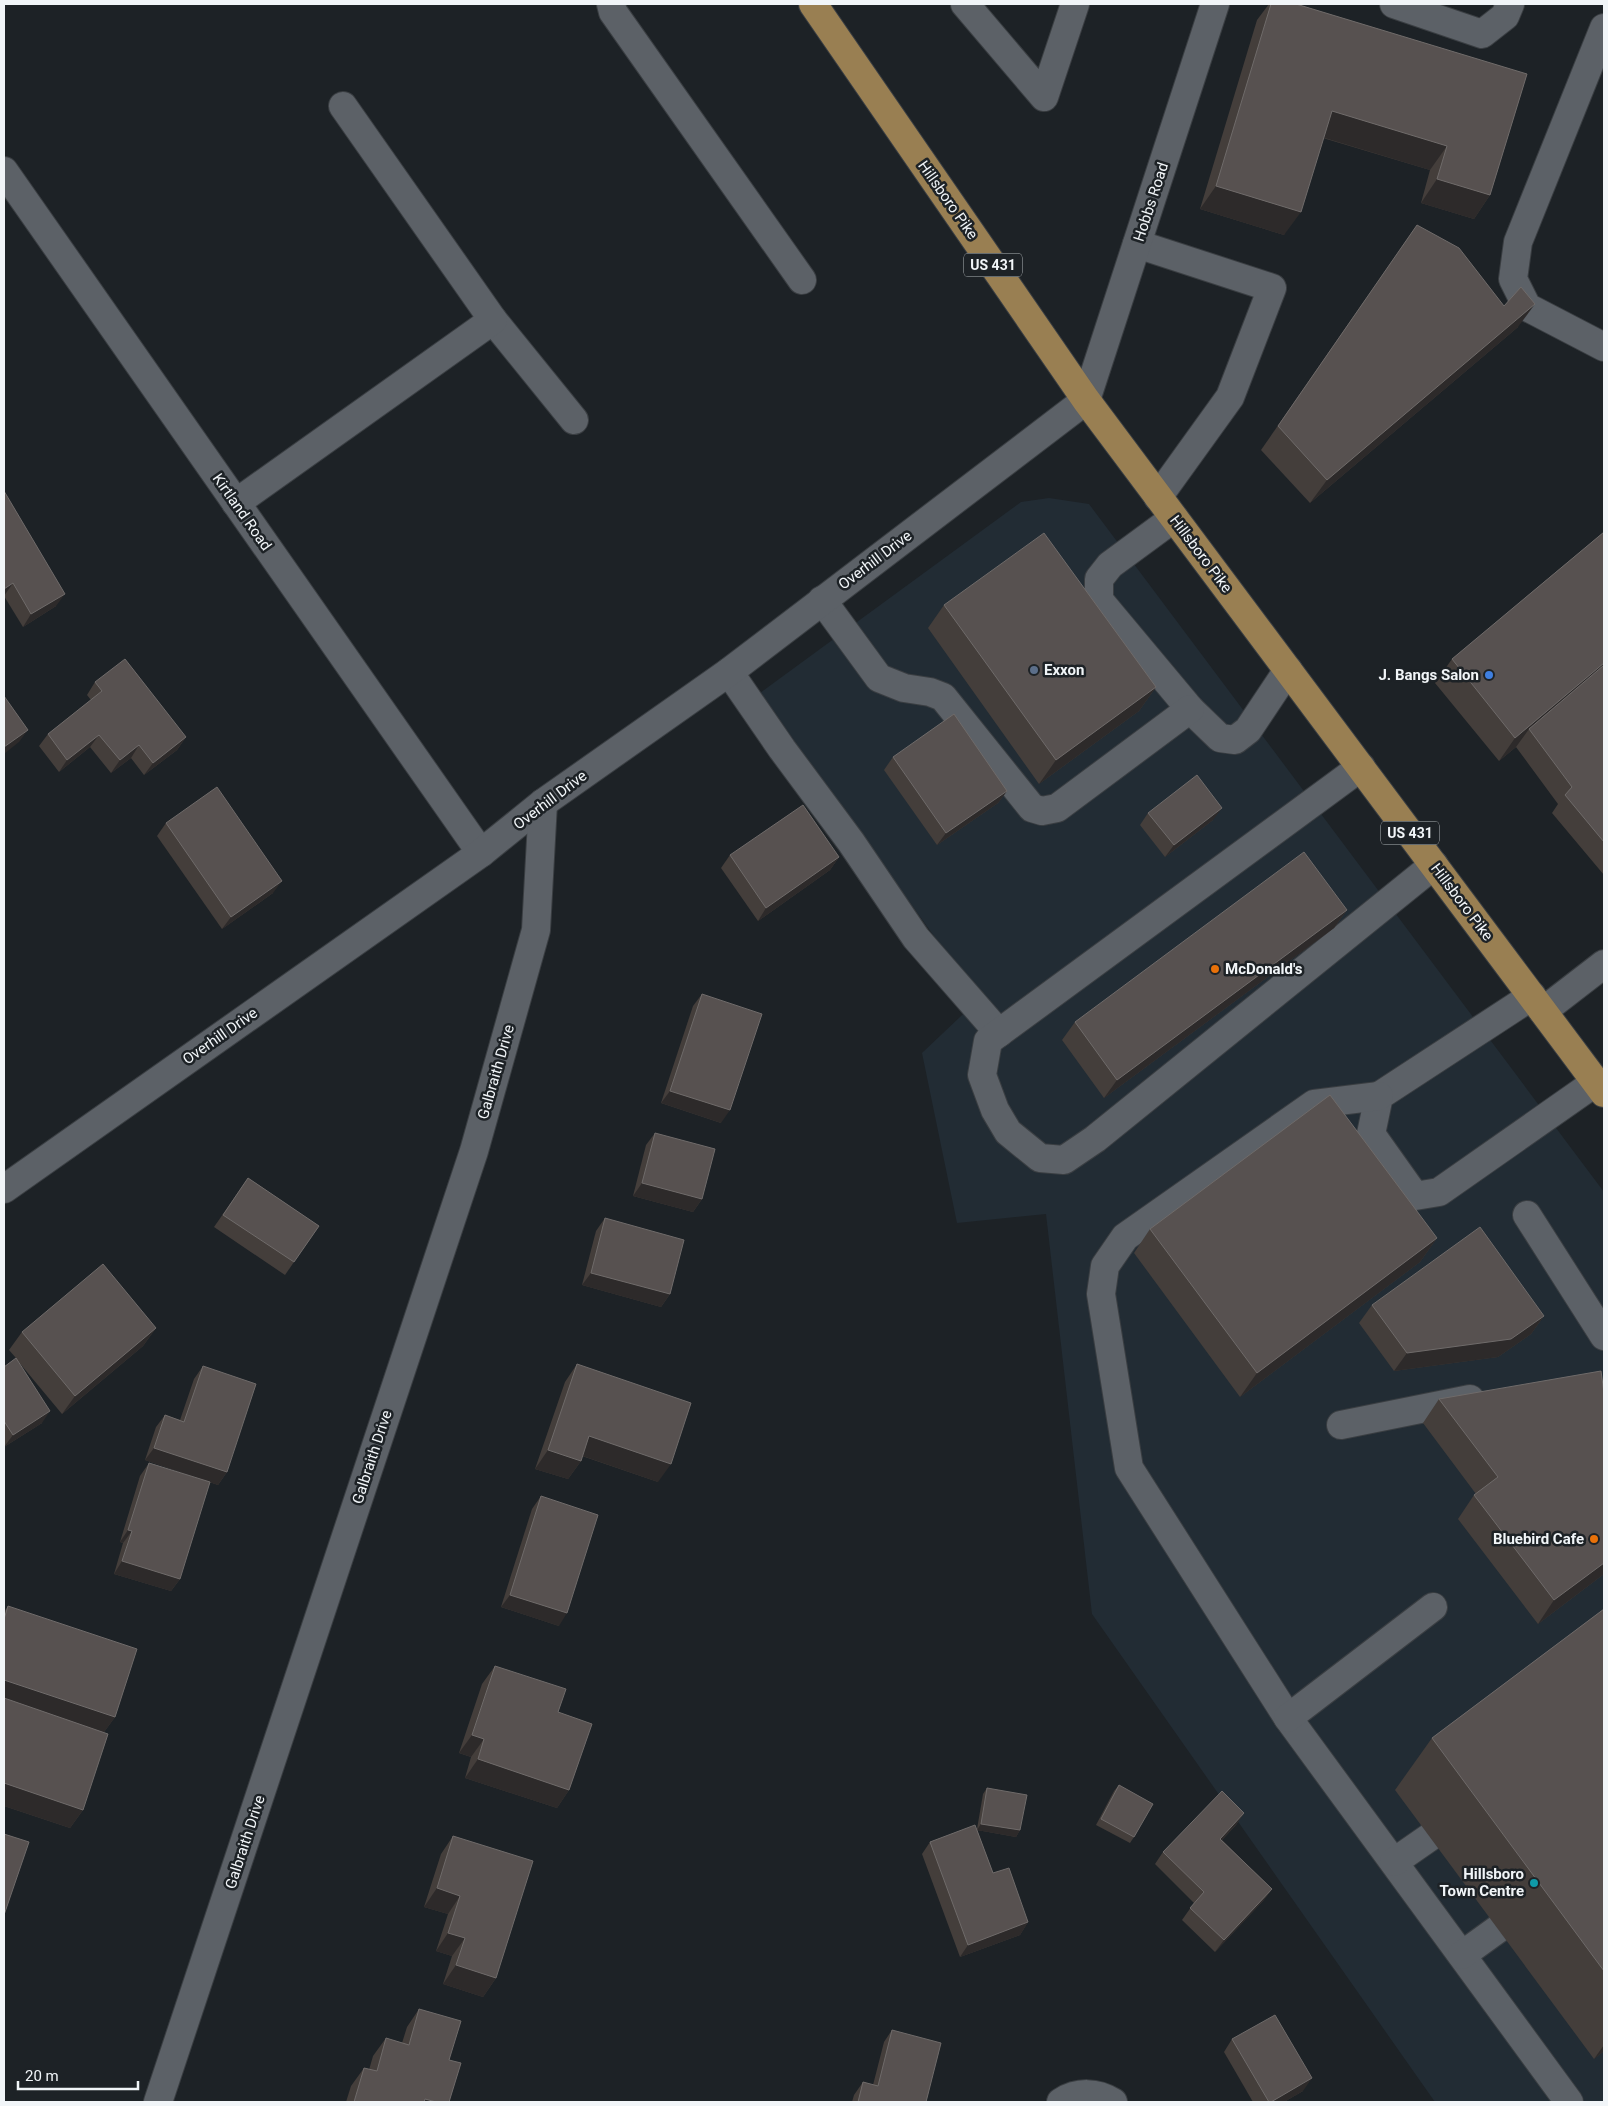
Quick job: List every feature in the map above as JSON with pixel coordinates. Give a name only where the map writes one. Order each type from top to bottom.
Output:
[{"type":"main road","name":"Hillsboro Pike","points":[[813,4],[1086,400],[1600,1088]]},
{"type":"street","points":[[611,4],[613,12],[802,280]]},
{"type":"street","points":[[964,4],[1044,97],[1075,4]]},
{"type":"street","name":"Hobbs Road","points":[[1086,400],[1215,4]]},
{"type":"street","points":[[1394,4],[1482,34],[1504,16],[1510,4]]},
{"type":"street","points":[[1604,28],[1518,242],[1513,279],[1527,307],[1604,347]]},
{"type":"street","points":[[343,106],[493,320],[574,420]]},
{"type":"street","name":"Kirtland Road","points":[[4,170],[481,853]]},
{"type":"street","points":[[1137,244],[1272,288],[1230,397],[1166,508],[1110,565],[1099,579],[1099,600],[1190,709],[1220,738],[1235,740],[1248,730],[1288,670]]},
{"type":"street","points":[[236,503],[493,320]]},
{"type":"street","name":"Overhill Drive","points":[[4,1188],[481,853],[543,803],[729,672],[1086,400]]},
{"type":"street","points":[[822,600],[879,678],[904,688],[930,692],[943,697],[1032,808],[1042,811],[1057,808],[1190,709]]},
{"type":"street","points":[[729,672],[782,749],[851,842],[916,938],[1000,1033]]},
{"type":"street","points":[[1361,768],[988,1040],[982,1074],[995,1110],[1008,1132],[1040,1158],[1064,1160],[1096,1139],[1434,865]]},
{"type":"street","name":"Galbraith Drive","points":[[158,2102],[474,1151],[536,930],[543,803]]},
{"type":"street","points":[[1569,2102],[1288,1718],[1129,1468],[1101,1294],[1105,1266],[1125,1237],[1314,1104],[1379,1096],[1448,1051],[1538,1003],[1604,964]]},
{"type":"street","points":[[1379,1096],[1371,1134],[1415,1196],[1438,1192],[1509,1143],[1600,1088]]},
{"type":"street","points":[[1527,1215],[1604,1336]]},
{"type":"street","points":[[1341,1425],[1497,1393]]},
{"type":"street","points":[[1288,1718],[1433,1607]]},
{"type":"street","points":[[1394,1862],[1430,1837]]},
{"type":"street","points":[[1462,1955],[1498,1929]]},
{"type":"street","points":[[1061,2102],[1081,2094],[1102,2095],[1113,2102]]},
{"type":"shaded area","points":[[1049,498],[1089,504],[1604,1192],[1604,2102],[1435,2102],[1092,1614],[1046,1214],[957,1223],[922,1053],[979,999],[760,693],[1021,502]]},
{"type":"building","points":[[1271,4],[1296,4],[1527,74],[1490,195],[1437,179],[1447,146],[1332,111],[1301,212],[1216,186]]},
{"type":"building","points":[[1417,225],[1459,248],[1504,306],[1521,287],[1535,304],[1327,480],[1278,426]]},
{"type":"building","points":[[4,491],[65,594],[31,614],[13,583],[4,589]]},
{"type":"building","points":[[1604,532],[1604,663],[1515,738],[1452,659]]},
{"type":"building","name":"Exxon","points":[[1044,533],[1156,687],[1056,760],[944,605]]},
{"type":"building","points":[[125,659],[186,737],[153,763],[139,745],[120,760],[99,735],[67,760],[48,734],[102,691],[95,682]]},
{"type":"building","points":[[1604,665],[1604,842],[1565,795],[1572,787],[1529,729]]},
{"type":"building","points":[[4,696],[28,730],[4,747]]},
{"type":"building","points":[[954,714],[1007,791],[946,833],[893,757]]},
{"type":"building","points":[[1197,775],[1222,808],[1174,845],[1148,813]]},
{"type":"building","points":[[217,787],[282,881],[231,917],[166,823]]},
{"type":"building","points":[[803,805],[839,857],[766,908],[730,855]]},
{"type":"building","points":[[1304,852],[1347,910],[1117,1080],[1075,1022]]},
{"type":"building","points":[[702,994],[762,1014],[730,1110],[670,1091]]},
{"type":"building","points":[[1330,1095],[1437,1238],[1257,1373],[1150,1229]]},
{"type":"building","points":[[655,1133],[715,1149],[702,1199],[642,1183]]},
{"type":"building","points":[[248,1178],[319,1226],[294,1262],[223,1215]]},
{"type":"building","points":[[605,1218],[684,1240],[670,1294],[591,1273]]},
{"type":"building","points":[[1480,1227],[1544,1316],[1511,1339],[1407,1353],[1372,1305]]},
{"type":"building","points":[[103,1264],[156,1328],[75,1396],[22,1332]]},
{"type":"building","points":[[16,1358],[50,1411],[13,1435],[4,1421],[4,1367]]},
{"type":"building","points":[[577,1364],[691,1403],[671,1464],[589,1436],[581,1461],[548,1450]]},
{"type":"building","points":[[203,1366],[256,1384],[227,1472],[154,1448],[165,1415],[184,1422]]},
{"type":"building","points":[[1601,1371],[1604,1393],[1604,1563],[1554,1600],[1474,1495],[1498,1477],[1439,1399]]},
{"type":"building","points":[[149,1463],[210,1482],[180,1579],[122,1561],[132,1531],[128,1530]]},
{"type":"building","points":[[541,1496],[598,1515],[567,1613],[510,1595]]},
{"type":"building","points":[[8,1606],[137,1649],[115,1717],[4,1680],[4,1619]]},
{"type":"building","points":[[1604,1609],[1604,1971],[1432,1738]]},
{"type":"building","points":[[495,1666],[566,1689],[558,1712],[592,1724],[569,1790],[478,1759],[484,1739],[472,1735]]},
{"type":"building","points":[[4,1698],[108,1734],[83,1810],[4,1783]]},
{"type":"building","points":[[1119,1785],[1153,1804],[1134,1837],[1101,1819]]},
{"type":"building","points":[[987,1788],[1027,1795],[1020,1830],[981,1824]]},
{"type":"building","points":[[1222,1791],[1244,1813],[1220,1839],[1272,1889],[1224,1940],[1190,1908],[1204,1892],[1163,1852]]},
{"type":"building","points":[[975,1825],[993,1873],[1009,1868],[1028,1922],[968,1945],[930,1842]]},
{"type":"building","points":[[4,1834],[29,1842],[4,1915]]},
{"type":"building","points":[[453,1836],[533,1861],[496,1978],[456,1965],[465,1938],[448,1933],[460,1896],[437,1888]]},
{"type":"building","points":[[419,2009],[461,2021],[449,2060],[461,2063],[449,2102],[436,2102],[425,2099],[424,2102],[354,2102],[364,2068],[377,2071],[386,2038],[409,2045]]},
{"type":"building","points":[[1275,2015],[1312,2078],[1269,2102],[1232,2039]]},
{"type":"building","points":[[892,2030],[941,2043],[926,2102],[858,2102],[863,2082],[878,2086]]},
{"type":"place","name":"Exxon","points":[[1034,670]]},
{"type":"place","name":"J. Bangs Salon","points":[[1489,675]]},
{"type":"place","name":"McDonald's","points":[[1215,969]]},
{"type":"place","name":"Bluebird Cafe","points":[[1594,1539]]},
{"type":"place","name":"Hillsboro Town Centre","points":[[1534,1883]]}]
